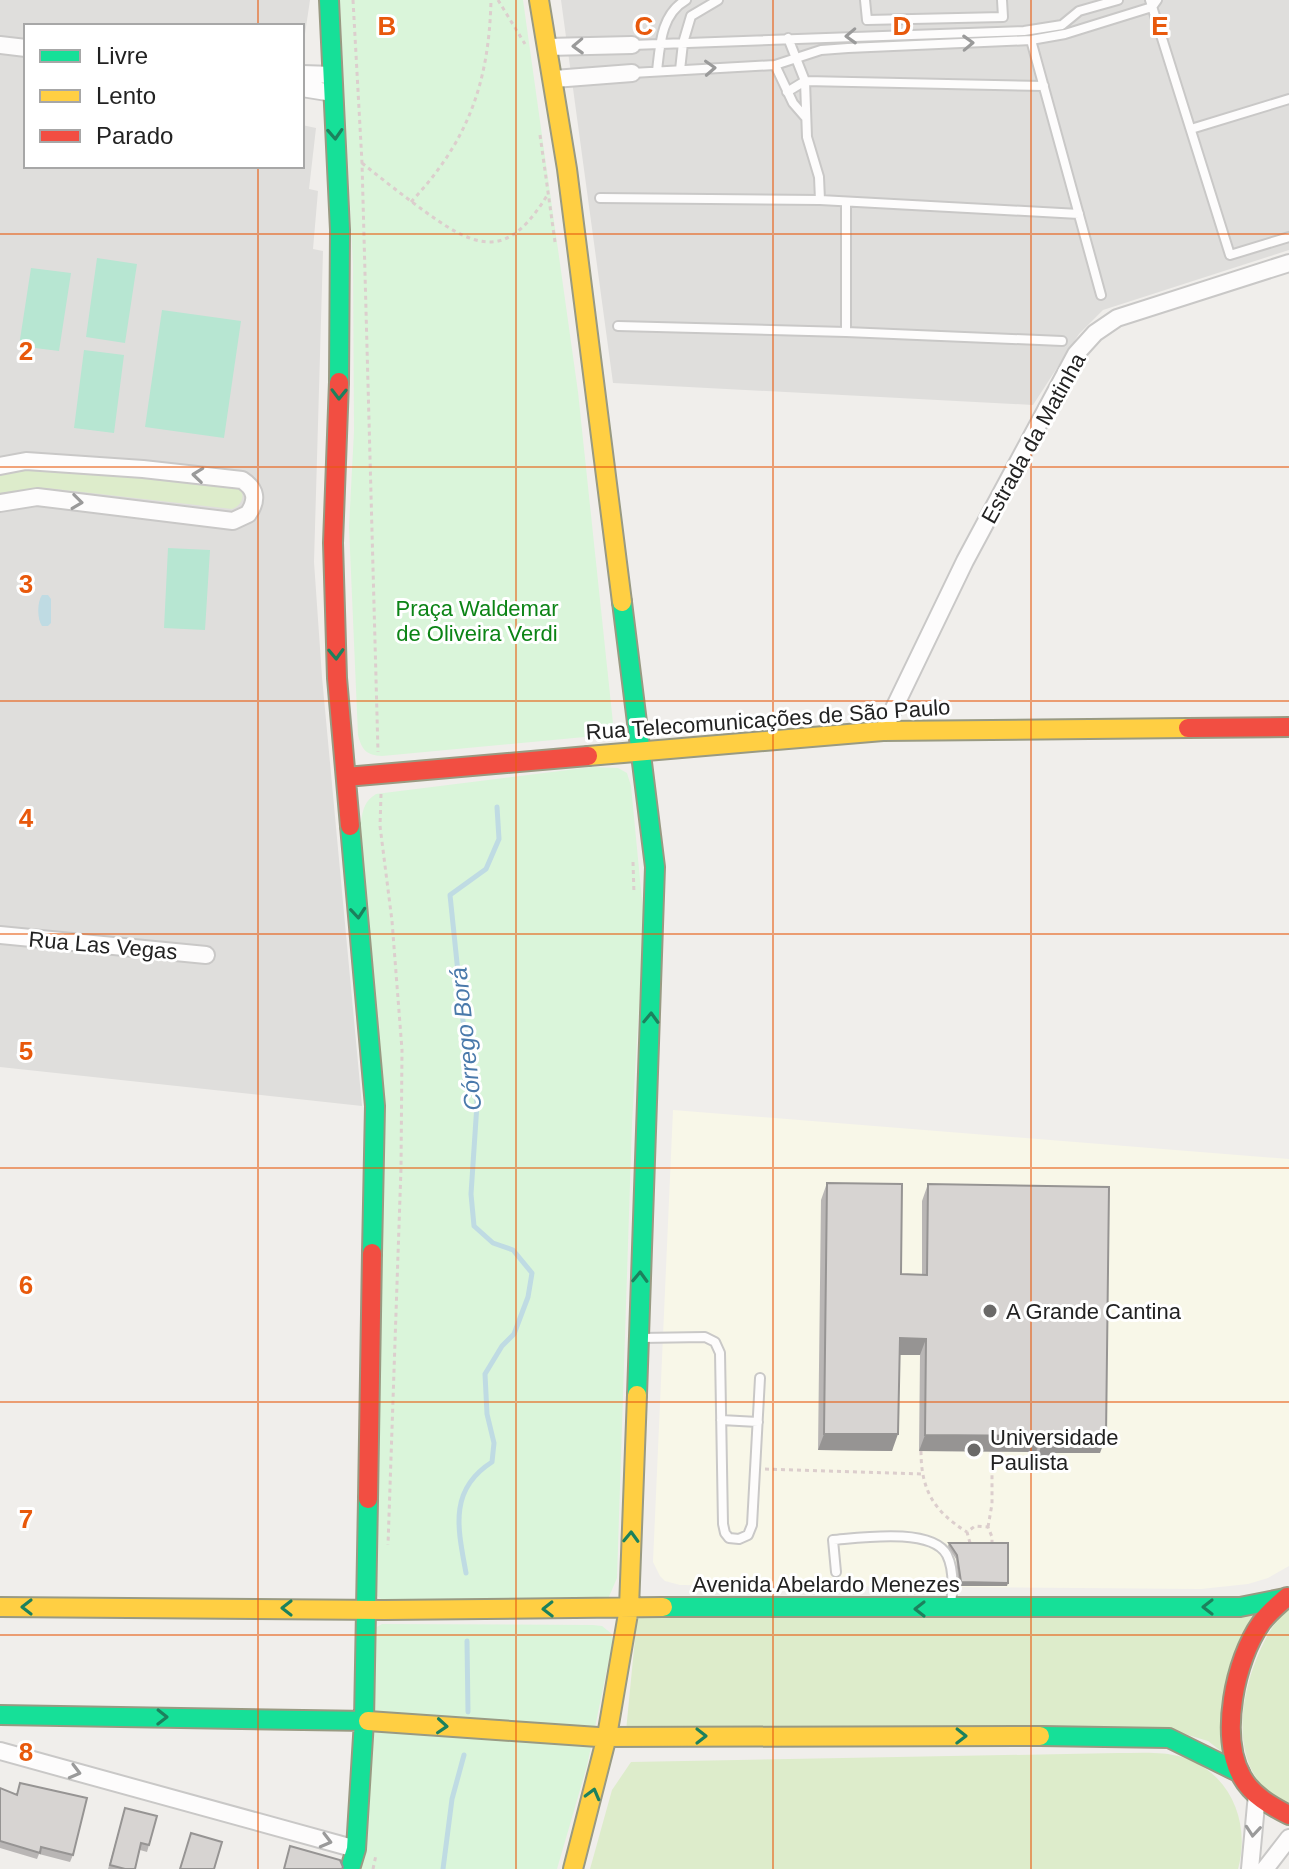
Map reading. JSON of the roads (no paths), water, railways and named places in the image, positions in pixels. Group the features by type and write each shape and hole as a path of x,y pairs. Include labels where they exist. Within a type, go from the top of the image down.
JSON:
{"main road":[{"path":"329,0 340,230 339,406 333,543 337,678 375,1106 364,1721 356,1849 350,1869"},
{"path":"539,0 538,48 554,79 655,867 629,1608 607,1736 573,1869"},
{"name":"Rua Telecomunicações de São Paulo","path":"346,777 883,731 1289,727"},
{"path":"1287,1597 1261,1623 1241,1666 1231,1711 1233,1746 1240,1773 1274,1809 1289,1815"},
{"name":"Avenida Abelardo Menezes","path":"0,1607 1240,1607 1287,1597"},
{"path":"0,1715 364,1721 607,1736 1131,1736 1169,1738 1240,1773"}],"street":[{"path":"0,45 24,48"},
{"path":"608,45 609,74"},
{"path":"538,48 632,45"},
{"path":"554,79 632,73"},
{"path":"304,76 333,84"},
{"path":"304,86 333,84"},
{"name":"Estrada da Matinha","path":"883,731 965,561 1076,354 1095,333 1117,318 1289,263"},
{"path":"0,466 26,461 242,480 253,490 255,497 248,514 233,521 37,497 0,503"},
{"name":"Rua Las Vegas","path":"0,935 206,955"},
{"path":"0,1751 356,1849"},
{"path":"1250,1869 1257,1794"},
{"path":"1265,1869 1289,1838"}],"lane":[{"path":"657,71 660,44 670,12 686,0"},
{"path":"670,12 691,16 718,0"},
{"path":"865,0 867,20 1003,17 1002,0"},
{"path":"1064,30 1079,11 1118,0"},
{"path":"632,73 775,65 821,50 1031,40 1101,24 1153,2 1230,255 1289,237"},
{"path":"1095,6 1101,24"},
{"path":"680,70 683,43 691,16"},
{"path":"632,45 1064,30"},
{"path":"788,38 805,81 809,148 819,177 820,200"},
{"path":"1031,40 1101,295"},
{"path":"775,65 793,103 806,118"},
{"path":"787,92 805,81 1044,86"},
{"path":"1191,129 1289,99"},
{"path":"600,198 820,200 1079,214"},
{"path":"846,202 846,332"},
{"path":"618,326 1062,341"},
{"path":"638,1338 705,1337 715,1342 720,1353 723,1524 729,1538 739,1539 748,1535 752,1525 760,1378"},
{"path":"721,1420 758,1422"},
{"path":"836,1572 833,1540 899,1535 926,1542 940,1547 947,1556 953,1587 951,1609"}],"water":[{"path":"42,595 48,595 51,599 51,623 48,626 42,626 39,619 38,606"}],"waterway":[{"name":"Córrego Borá","path":"466,1573 459,1526 462,1498 468,1485 492,1462 494,1443 487,1414 485,1374 502,1346 514,1334 528,1297 532,1273 513,1250 493,1243 474,1226 471,1194 477,1104 463,1021 450,895 486,869 499,839 497,807"},
{"name":"Córrego Borá","path":"467,1641 468,1712"},
{"name":"Córrego Borá","path":"443,1869 452,1799 464,1755"}],"place":[{"name":"A Grande Cantina","path":"990,1311"},
{"name":"Universidade Paulista","path":"974,1450"}],"park label":[{"name":"Praça Waldemar de Oliveira Verdi","path":"477,620"}]}
